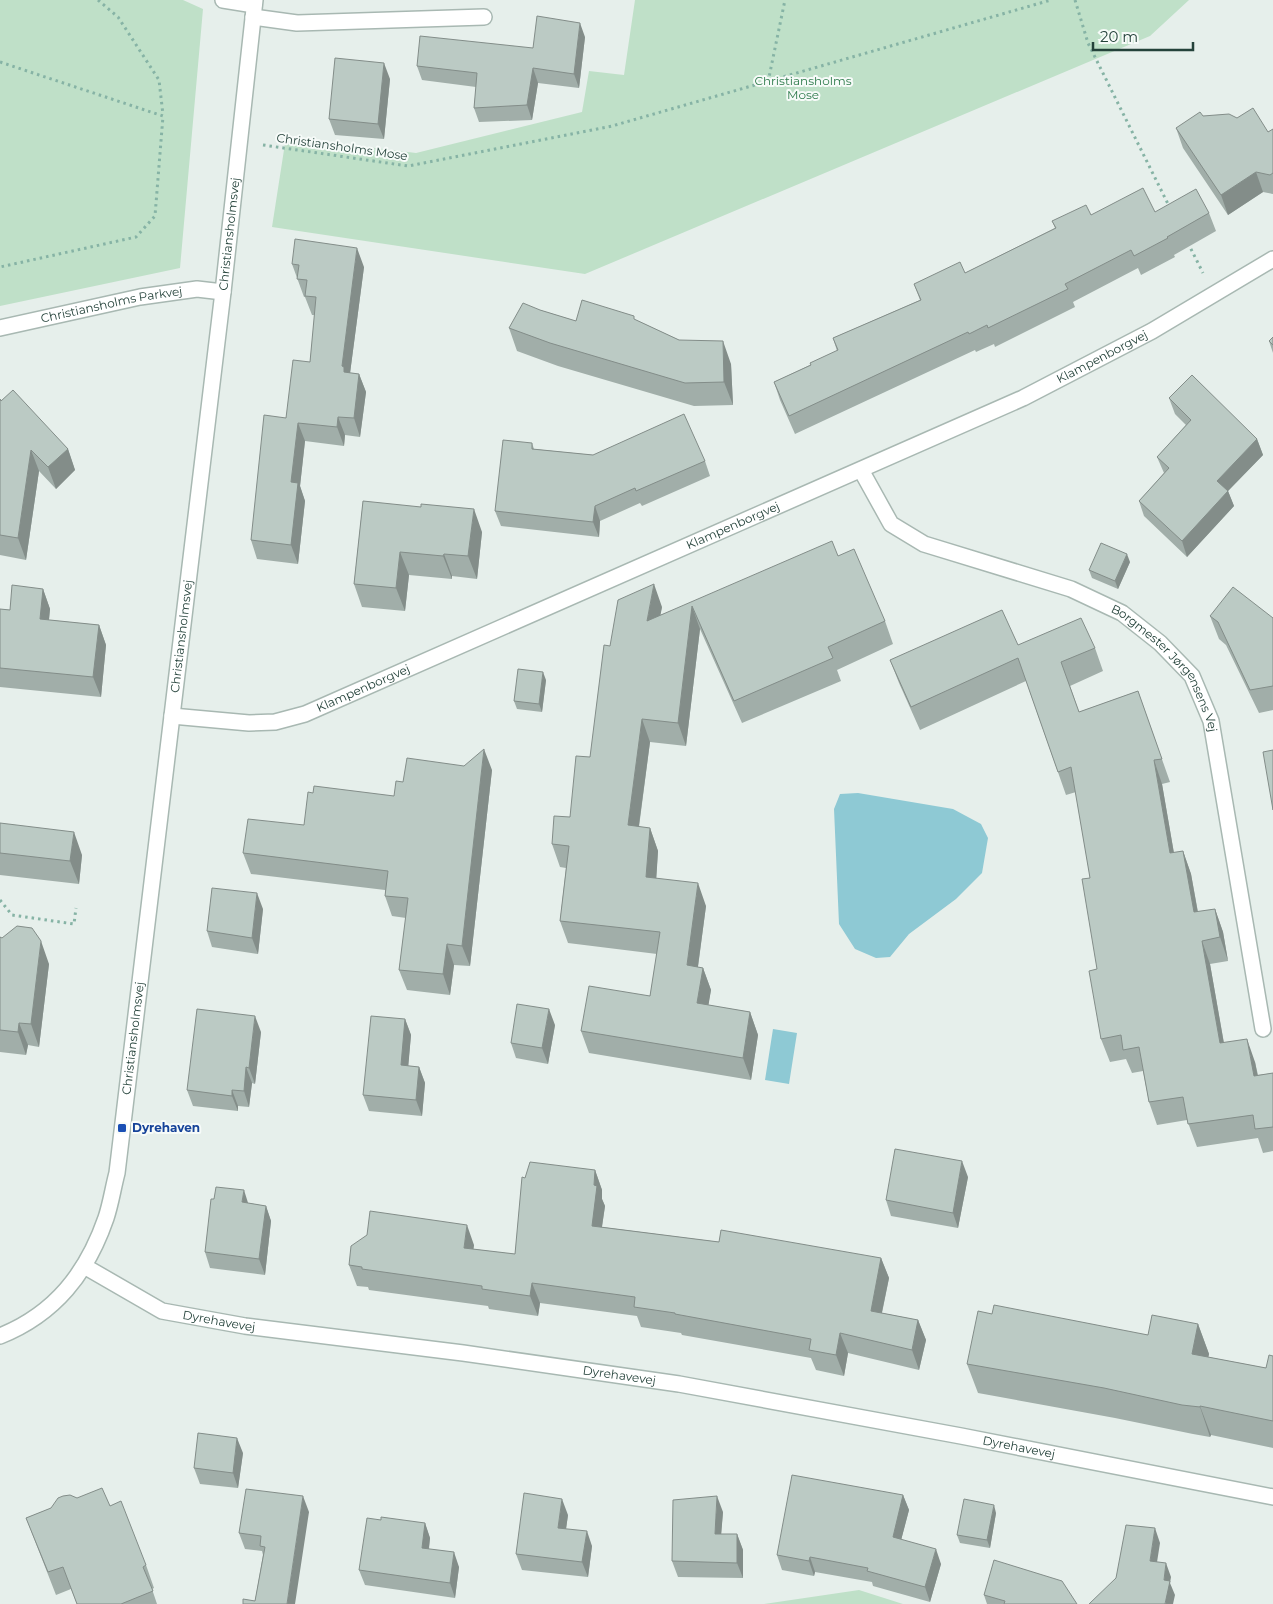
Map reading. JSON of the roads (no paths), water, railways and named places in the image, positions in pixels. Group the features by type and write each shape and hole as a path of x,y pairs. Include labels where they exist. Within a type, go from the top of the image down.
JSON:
{"street":[{"path":"223,0 254,7 297,23 484,17"},
{"name":"Christiansholmsvej","path":"84,1266 106,1218 117,1173 223,292 254,7"},
{"name":"Klampenborgvej","path":"172,716 249,724 275,722 305,714 1023,398 1152,331 1273,259"},
{"name":"Christiansholms Parkvej","path":"0,328 140,297 197,289 223,292"},
{"name":"Borgmester Jørgensens Vej","path":"861,470 891,524 899,529 924,544 1071,589 1122,614 1160,643 1192,676 1211,721 1264,1028"},
{"path":"0,1336 12,1331 50,1307 70,1287 84,1266"},
{"name":"Dyrehavevej","path":"84,1266 162,1311 245,1326 463,1353 679,1384 961,1436 1273,1497"}],"water":[{"path":"858,793 953,809 981,824 988,838 982,873 956,899 909,934 890,957 876,958 855,949 839,924 834,809 840,794"},
{"path":"773,1029 797,1033 789,1084 765,1080"}],"place":[{"name":"Dyrehaven","path":"122,1128"}],"park label":[{"name":"Christiansholms Mose","path":"803,88"}]}
